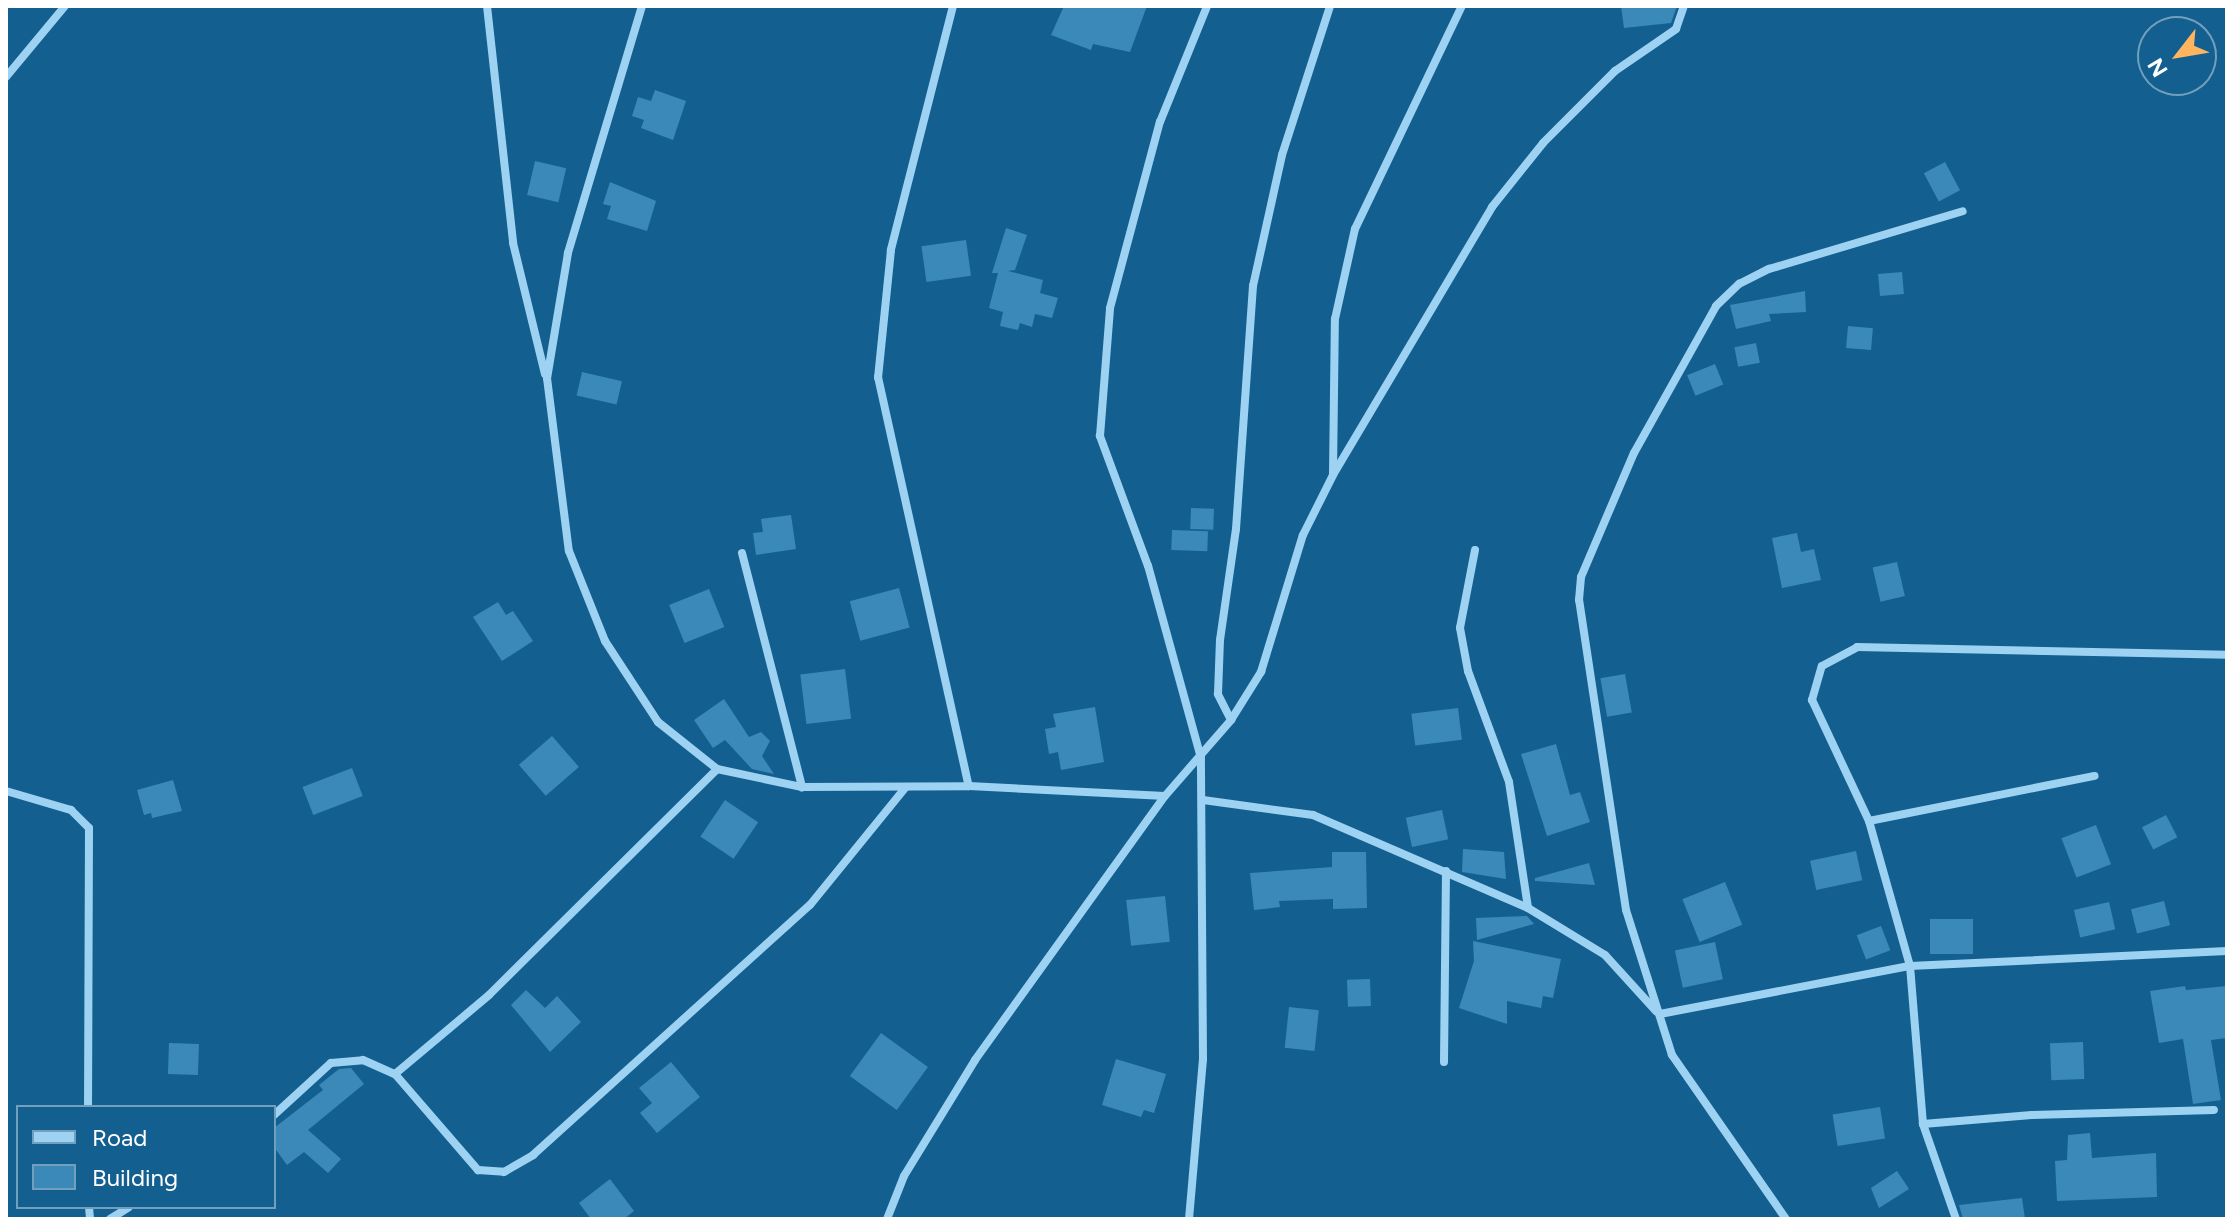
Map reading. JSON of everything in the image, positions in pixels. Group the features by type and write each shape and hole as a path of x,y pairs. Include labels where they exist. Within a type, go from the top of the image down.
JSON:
{"street":[{"path":"6,77 65,6"},
{"path":"487,6 513,243 547,378 569,551 605,641 658,722 717,769 802,787 969,786 1165,796"},
{"path":"547,378 568,253 642,6"},
{"path":"953,6 891,250 878,377 969,786"},
{"path":"1189,1219 1203,1059 1201,758 1148,566 1100,436 1110,308 1160,122 1207,6"},
{"path":"1231,720 1218,694 1220,640 1236,529 1253,286 1282,155 1330,6"},
{"path":"1333,475 1335,319 1355,229 1462,6"},
{"path":"887,1219 904,1176 975,1060 1165,796 1231,720 1261,672 1303,535 1333,475 1492,207 1543,143 1615,71 1676,29 1684,6"},
{"path":"1786,1219 1700,1101 1672,1055 1626,910 1579,600 1581,577 1634,453 1716,306 1739,284 1769,269 1963,211"},
{"path":"1475,550 1460,628 1468,671 1509,782 1528,908"},
{"path":"742,553 802,787"},
{"path":"1956,1219 1923,1124 1910,966 1869,821 1812,700 1822,666 1857,647 2227,655"},
{"path":"395,1074 489,995 717,769"},
{"path":"1869,821 2095,776"},
{"path":"276,1113 331,1063 363,1060 395,1074 478,1170 504,1172 524,1161 810,905 906,787"},
{"path":"6,791 71,810 89,828 88,1105"},
{"path":"1203,800 1313,815 1528,908 1605,955 1660,1014"},
{"path":"1444,1062 1446,871"},
{"path":"1660,1014 1910,966 2227,951"},
{"path":"1923,1124 2032,1115 2214,1110"}],"building":[{"path":"1064,6 1147,6 1130,52 1093,44 1091,50 1051,35"},
{"path":"1621,6 1677,6 1671,23 1624,28"},
{"path":"655,90 686,101 673,140 641,128 644,120 632,116 638,97 651,101"},
{"path":"535,161 566,168 558,202 527,195"},
{"path":"1945,162 1960,190 1939,202 1924,173"},
{"path":"610,182 656,201 647,231 607,219 611,206 603,204"},
{"path":"1006,228 1027,235 1015,270 1008,271 1043,280 1040,293 1058,298 1052,318 1035,314 1032,327 1020,323 1018,330 1000,326 1003,312 989,308 998,273 992,273"},
{"path":"966,240 971,276 926,282 921,246"},
{"path":"1902,272 1904,294 1880,296 1878,274"},
{"path":"1805,291 1806,312 1769,314 1771,321 1736,329 1730,305"},
{"path":"1848,326 1873,328 1871,350 1846,348"},
{"path":"1756,343 1760,363 1738,367 1734,347"},
{"path":"1715,364 1723,384 1695,396 1687,375"},
{"path":"582,372 622,381 617,405 577,395"},
{"path":"1191,508 1214,509 1213,530 1190,529"},
{"path":"791,515 796,549 756,555 753,533 763,532 761,519"},
{"path":"1172,530 1208,531 1207,551 1171,550"},
{"path":"1797,533 1801,552 1814,549 1821,580 1782,588 1772,538"},
{"path":"1897,562 1905,596 1881,602 1873,568"},
{"path":"899,588 910,628 860,641 850,601"},
{"path":"709,589 724,627 684,643 669,605"},
{"path":"498,602 506,615 513,611 533,641 502,661 473,617"},
{"path":"845,669 851,719 806,724 800,674"},
{"path":"1625,674 1632,712 1607,717 1600,678"},
{"path":"724,699 749,737 761,732 770,741 762,756 774,774 752,769 725,740 713,748 694,720"},
{"path":"1095,707 1104,762 1061,770 1058,752 1049,754 1045,729 1056,727 1053,714"},
{"path":"1458,708 1462,740 1415,745 1411,714"},
{"path":"552,736 579,767 546,796 519,765"},
{"path":"1556,744 1570,795 1580,792 1590,822 1547,836 1521,754"},
{"path":"352,768 363,796 313,815 303,787"},
{"path":"173,780 182,811 152,818 151,813 144,815 137,790"},
{"path":"725,800 758,822 734,859 700,836"},
{"path":"1442,810 1448,839 1412,847 1406,818"},
{"path":"2166,815 2177,837 2153,850 2142,827"},
{"path":"2096,825 2111,864 2077,877 2061,838"},
{"path":"1463,849 1504,852 1506,879 1462,872"},
{"path":"1856,851 1862,880 1816,890 1810,861"},
{"path":"1332,852 1366,852 1367,908 1333,909 1333,899 1279,901 1280,907 1254,910 1250,873 1332,867"},
{"path":"1589,863 1595,885 1535,881 1535,878"},
{"path":"1725,882 1742,925 1700,942 1682,899"},
{"path":"1165,896 1170,942 1131,946 1126,900"},
{"path":"2164,901 2170,925 2137,933 2131,909"},
{"path":"2109,902 2115,929 2080,937 2074,910"},
{"path":"1527,916 1534,924 1477,940 1476,918"},
{"path":"1930,919 1973,919 1973,954 1930,954"},
{"path":"1881,926 1890,950 1866,960 1857,935"},
{"path":"1473,941 1561,959 1553,998 1543,996 1541,1008 1507,1001 1507,1024 1459,1008 1474,961"},
{"path":"1715,942 1723,979 1683,988 1675,951"},
{"path":"1370,979 1371,1006 1348,1007 1347,980"},
{"path":"2185,986 2186,990 2227,986 2227,1038 2211,1040 2221,1100 2193,1104 2183,1039 2159,1043 2150,991"},
{"path":"526,990 545,1008 557,996 581,1022 550,1052 511,1005"},
{"path":"1289,1007 1319,1010 1315,1051 1285,1048"},
{"path":"881,1033 928,1067 897,1110 850,1076"},
{"path":"2083,1042 2084,1079 2051,1080 2050,1043"},
{"path":"169,1043 199,1044 198,1075 168,1074"},
{"path":"1116,1059 1166,1074 1154,1113 1144,1110 1141,1117 1102,1105"},
{"path":"671,1062 700,1097 657,1133 640,1113 652,1103 639,1088"},
{"path":"351,1068 364,1084 308,1130 341,1159 328,1173 304,1152 287,1165 276,1150 276,1126 323,1090 319,1085 339,1069"},
{"path":"1880,1107 1885,1139 1838,1146 1833,1115"},
{"path":"2090,1133 2092,1158 2156,1153 2157,1197 2057,1201 2055,1161 2067,1160 2068,1135"},
{"path":"1897,1171 1909,1189 1879,1208 1871,1188"},
{"path":"610,1179 634,1211 624,1219 591,1219 579,1203"},
{"path":"2022,1198 2025,1219 1963,1219 1959,1205"}]}
